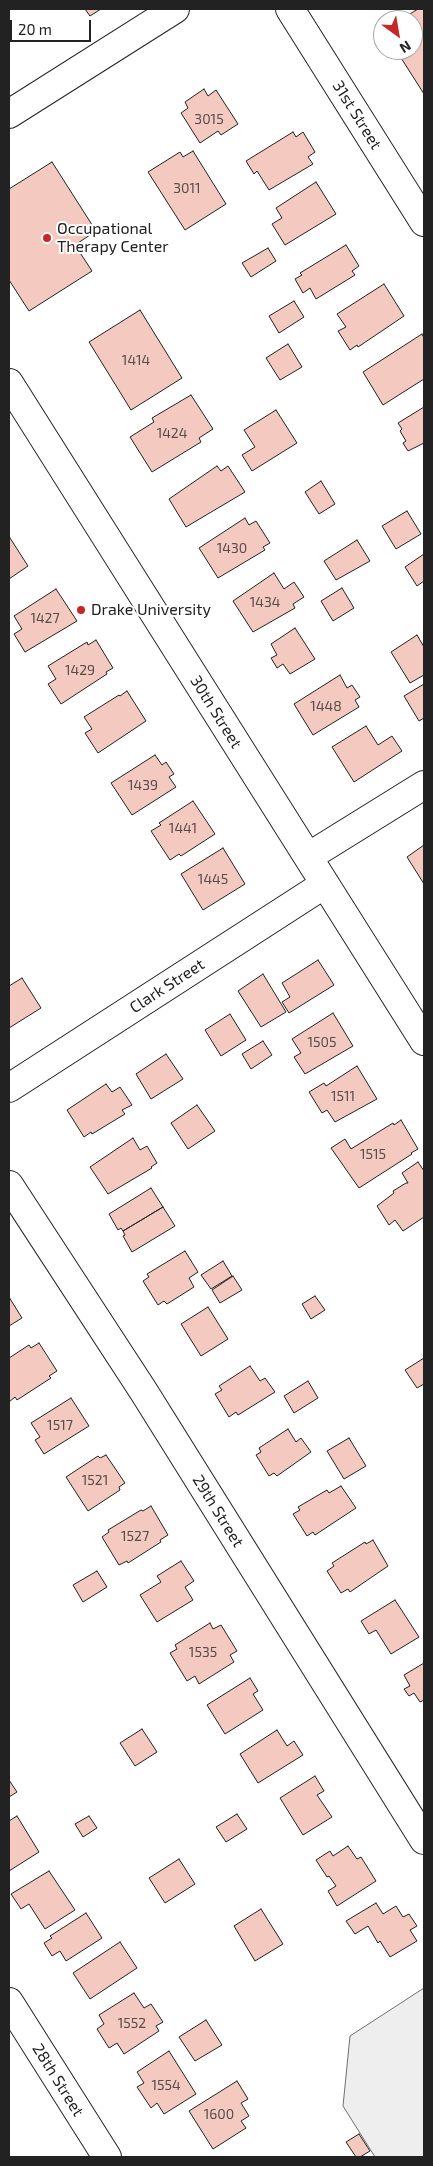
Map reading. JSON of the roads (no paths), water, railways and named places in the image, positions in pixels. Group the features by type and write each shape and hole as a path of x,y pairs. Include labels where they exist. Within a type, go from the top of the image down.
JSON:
{"street":[{"path":"9,114 175,9"},
{"name":"31st Street","path":"290,9 424,222"},
{"name":"30th Street","path":"9,383 424,1041"},
{"path":"308,857 424,785"},
{"name":"Clark Street","path":"9,1088 325,884"},
{"name":"29th Street","path":"9,1185 144,1392 424,1840"},
{"name":"28th Street","path":"9,2002 107,2157"}],"place":[{"name":"Occupational Therapy Center","path":"47,238"},
{"name":"Drake University","path":"81,610"}]}
